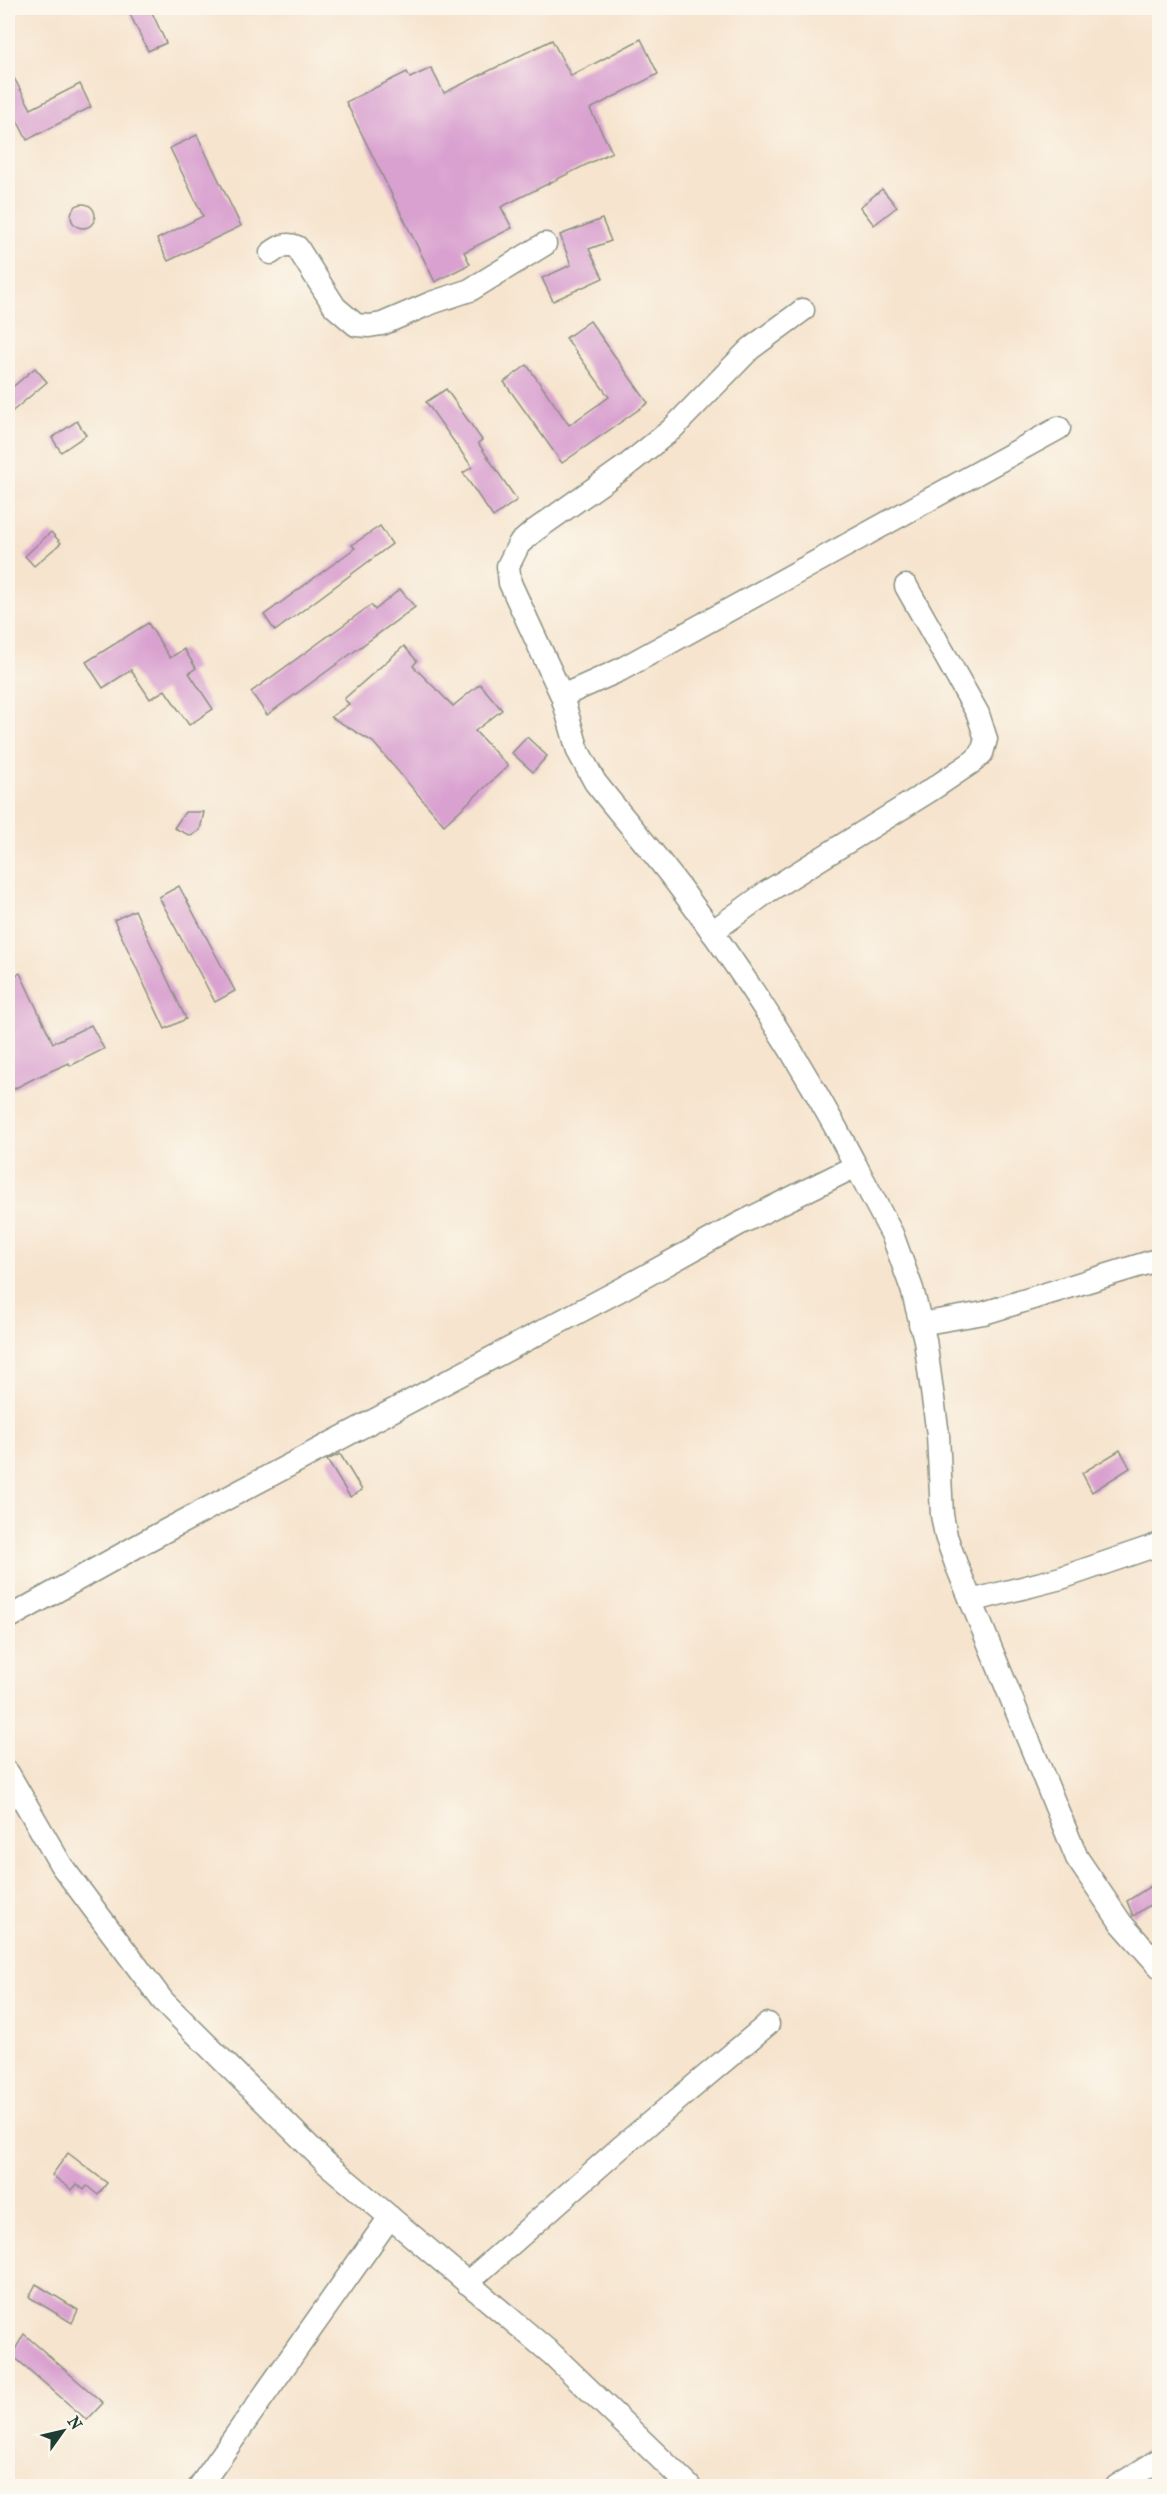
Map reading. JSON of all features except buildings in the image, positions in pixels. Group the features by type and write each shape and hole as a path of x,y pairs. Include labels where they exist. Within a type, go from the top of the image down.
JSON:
{"street":[{"path":"271,253 281,245 291,244 297,247 335,307 356,325 369,326 382,324 431,303 470,290 545,244"},
{"path":"803,310 750,349 671,430 626,466 534,531 515,550 508,566 510,583 561,696 578,751 595,782 680,888 712,932 802,1068 892,1234 912,1289 932,1380 938,1436 942,1515 946,1536 1077,1858 1121,1923 1160,1967"},
{"path":"561,696 620,670 1059,428"},
{"path":"712,932 767,892 931,790 982,753 986,739 978,714 906,586"},
{"path":"8,1617 150,1539 622,1289 739,1224 855,1166"},
{"path":"920,1324 984,1313 1160,1259"},
{"path":"972,1601 1061,1578 1160,1544"},
{"path":"8,1773 61,1865 163,2001 326,2163 553,2355 689,2487"},
{"path":"467,2283 587,2176 768,2024"},
{"path":"200,2487 390,2217"},
{"path":"1117,2487 1160,2459"}]}
